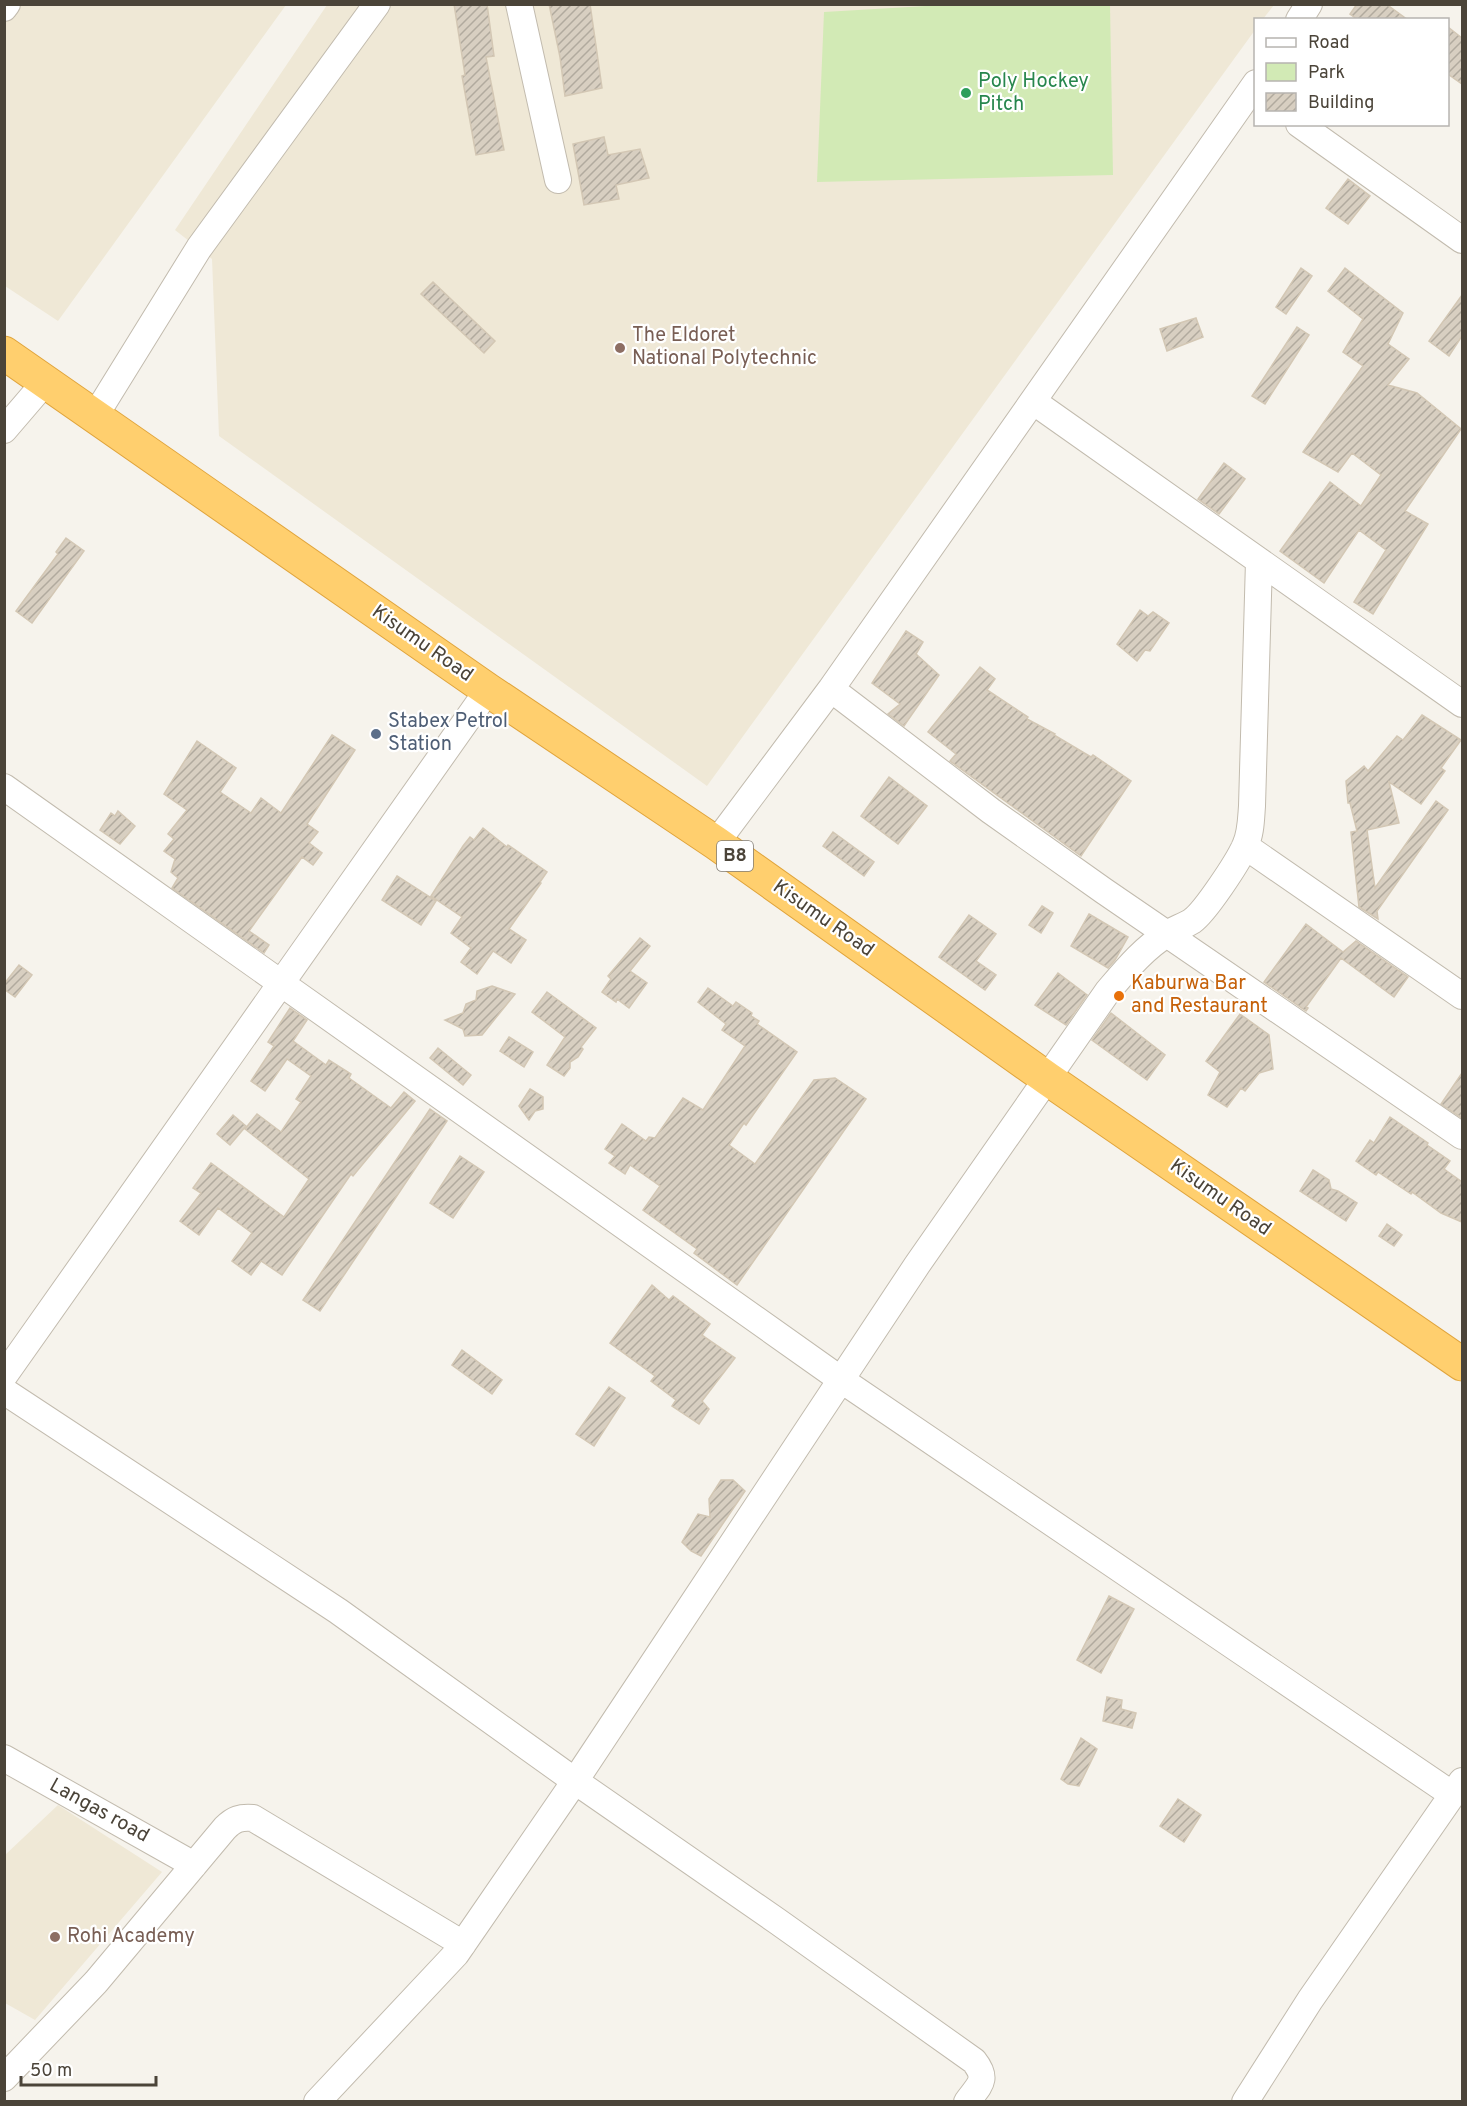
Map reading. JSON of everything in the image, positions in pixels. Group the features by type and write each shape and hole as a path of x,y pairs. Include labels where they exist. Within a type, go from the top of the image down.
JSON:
{"highway":[{"name":"Kisumu Road","path":"4,352 488,690 716,843 1048,1079 1462,1364"}],"street":[{"path":"95,416 199,248 377,4"},
{"path":"519,4 558,180"},
{"path":"1300,18 1309,4"},
{"path":"716,843 831,689 1254,89"},
{"path":"1302,126 1462,240"},
{"path":"4,430 46,381"},
{"path":"1034,402 1462,704"},
{"path":"317,2102 456,1954 575,1781 840,1378 986,1163 1048,1079 1062,1054 1108,991 1136,959 1167,934 1192,921 1203,909 1245,846 1252,806 1259,561"},
{"path":"831,689 991,811 1167,934 1369,1070 1462,1137"},
{"path":"4,1376 488,690"},
{"path":"4,787 840,1378 1458,1788 1310,2000 1245,2102"},
{"path":"1245,846 1462,996"},
{"path":"4,1392 338,1611 575,1781 974,2061 981,2070 983,2078 967,2102"},
{"name":"Langas road","path":"4,1758 194,1865"},
{"path":"4,2078 96,1982 234,1819 253,1818 463,1944"}],"shaded area":[{"path":"4,5 286,5 58,321 5,286"},
{"name":"The Eldoret National Polytechnic","path":"327,5 1274,5 1264,18 1254,18 1254,31 707,786 219,436 212,259 175,230"},
{"name":"Rohi Academy","path":"58,1805 162,1872 35,2020 5,2003 5,1855"}],"green space":[{"name":"Poly Hockey Pitch","path":"960,4 1110,5 1113,175 817,182 824,12"}],"building":[{"path":"454,4 487,4 494,56 486,57 504,150 476,155 462,76 465,75"},
{"path":"549,4 590,4 602,88 565,96"},
{"path":"1357,4 1386,4 1405,18 1355,18 1350,14"},
{"path":"1449,28 1462,38 1462,84 1449,75"},
{"path":"604,137 608,155 640,149 649,178 616,185 619,199 584,205 573,144"},
{"path":"1348,179 1370,196 1348,224 1326,208"},
{"path":"1301,268 1312,276 1286,314 1276,307"},
{"path":"1345,268 1403,313 1388,344 1409,359 1388,385 1417,393 1461,429 1405,511 1428,524 1373,614 1354,602 1386,550 1359,530 1324,583 1280,551 1330,482 1361,506 1381,475 1352,453 1338,472 1303,452 1363,366 1343,352 1363,319 1328,291"},
{"path":"433,282 495,341 484,353 421,294"},
{"path":"1462,295 1462,336 1449,356 1429,341"},
{"path":"1196,318 1203,337 1167,351 1160,329"},
{"path":"1297,327 1309,335 1265,404 1252,396"},
{"path":"1224,463 1245,479 1219,514 1198,499"},
{"path":"66,538 84,551 32,623 16,611 58,554 56,552"},
{"path":"1140,610 1148,616 1153,612 1169,623 1150,651 1145,650 1137,661 1117,644"},
{"path":"906,631 923,642 916,654 939,675 904,726 888,714 900,704 872,683"},
{"path":"980,667 995,679 987,690 1028,717 1027,719 1091,757 1093,755 1131,781 1081,856 950,761 956,754 928,732"},
{"path":"1422,715 1461,740 1441,768 1445,771 1421,804 1389,782 1399,823 1367,830 1375,888 1436,801 1448,810 1377,911 1378,919 1359,907 1351,832 1357,831 1350,803 1348,803 1346,781 1364,766 1368,771 1397,736 1403,740"},
{"path":"332,735 355,750 307,824 318,832 309,843 322,853 313,865 302,857 249,931 269,945 264,953 172,888 178,878 171,872 175,859 164,851 174,839 168,834 187,810 164,794 197,741 236,768 220,792 251,813 261,798 281,813"},
{"path":"889,777 927,806 898,844 861,816"},
{"path":"118,811 135,826 120,844 100,830 111,813 115,816"},
{"path":"483,828 507,847 508,845 547,872 509,929 526,940 511,963 493,951 477,974 461,962 471,948 451,933 462,917 431,896 463,846 470,837 474,840"},
{"path":"833,832 874,862 864,876 823,846"},
{"path":"397,876 436,901 421,925 382,900"},
{"path":"1042,906 1053,913 1041,933 1029,925"},
{"path":"1089,914 1128,937 1108,968 1071,946"},
{"path":"969,915 996,934 976,961 996,975 985,990 939,957"},
{"path":"1306,924 1343,952 1356,941 1408,977 1394,997 1341,958 1306,1007 1308,1008 1306,1011 1264,982"},
{"path":"640,938 650,946 630,971 647,983 629,1008 602,992 611,979 608,976"},
{"path":"19,965 32,975 15,997 4,989 4,984"},
{"path":"1058,973 1087,995 1066,1025 1035,1005"},
{"path":"492,986 515,994 482,1035 465,1036 463,1029 445,1020 463,1013 466,1004 476,1000 477,991"},
{"path":"708,988 733,1006 736,1002 752,1013 751,1016 759,1021 757,1024 797,1052 746,1125 744,1123 729,1145 755,1164 814,1080 835,1078 866,1099 737,1285 694,1253 697,1249 643,1210 660,1186 630,1165 625,1174 609,1163 615,1156 605,1149 622,1124 646,1141 649,1137 655,1138 683,1098 703,1110 745,1046 722,1030 726,1024 698,1002"},
{"path":"547,992 596,1028 581,1047 583,1049 578,1057 570,1062 570,1068 564,1076 547,1065 565,1037 532,1012"},
{"path":"290,1008 307,1020 293,1041 326,1065 329,1060 351,1074 349,1078 391,1108 404,1092 415,1101 353,1176 351,1174 282,1275 261,1261 251,1275 232,1261 252,1233 218,1208 199,1235 180,1221 201,1193 193,1188 211,1163 284,1217 309,1179 245,1129 257,1114 281,1132 301,1102 296,1099 311,1076 287,1059 265,1091 251,1081 274,1046 268,1042"},
{"path":"1111,1013 1165,1055 1147,1080 1092,1040"},
{"path":"1240,1014 1269,1035 1273,1069 1259,1073 1245,1091 1241,1088 1227,1107 1208,1095 1220,1072 1206,1061"},
{"path":"509,1037 533,1052 524,1067 500,1051"},
{"path":"438,1048 471,1075 463,1085 430,1058"},
{"path":"1462,1073 1462,1118 1441,1104"},
{"path":"530,1089 543,1097 543,1109 535,1111 529,1120 519,1106"},
{"path":"430,1109 447,1121 320,1311 303,1300"},
{"path":"233,1115 246,1126 230,1145 217,1134"},
{"path":"1390,1117 1450,1161 1444,1169 1462,1182 1462,1222 1441,1213 1412,1192 1411,1194 1378,1172 1376,1175 1356,1161 1370,1140 1374,1143"},
{"path":"460,1156 484,1172 453,1218 430,1203"},
{"path":"1313,1170 1329,1180 1331,1189 1357,1203 1346,1221 1300,1191"},
{"path":"1387,1224 1402,1235 1394,1246 1379,1236"},
{"path":"652,1285 669,1300 673,1296 710,1324 702,1335 735,1358 702,1401 709,1409 699,1424 672,1406 676,1400 651,1381 655,1376 610,1343"},
{"path":"462,1350 502,1380 492,1394 452,1365"},
{"path":"609,1387 625,1398 594,1446 576,1434"},
{"path":"721,1480 733,1480 745,1491 701,1556 691,1551 682,1542 698,1514 710,1517 709,1499"},
{"path":"1109,1596 1134,1609 1101,1673 1077,1660"},
{"path":"1107,1697 1122,1700 1121,1709 1136,1713 1132,1728 1103,1721"},
{"path":"1081,1738 1097,1749 1079,1786 1068,1784 1061,1779"},
{"path":"1178,1799 1201,1815 1184,1842 1160,1826"}],"place":[{"name":"Poly Hockey Pitch","path":"966,93"},
{"name":"The Eldoret National Polytechnic","path":"620,348"},
{"name":"Stabex Petrol Station","path":"376,734"},
{"name":"Kaburwa Bar and Restaurant","path":"1119,996"},
{"name":"Rohi Academy","path":"55,1937"}]}
